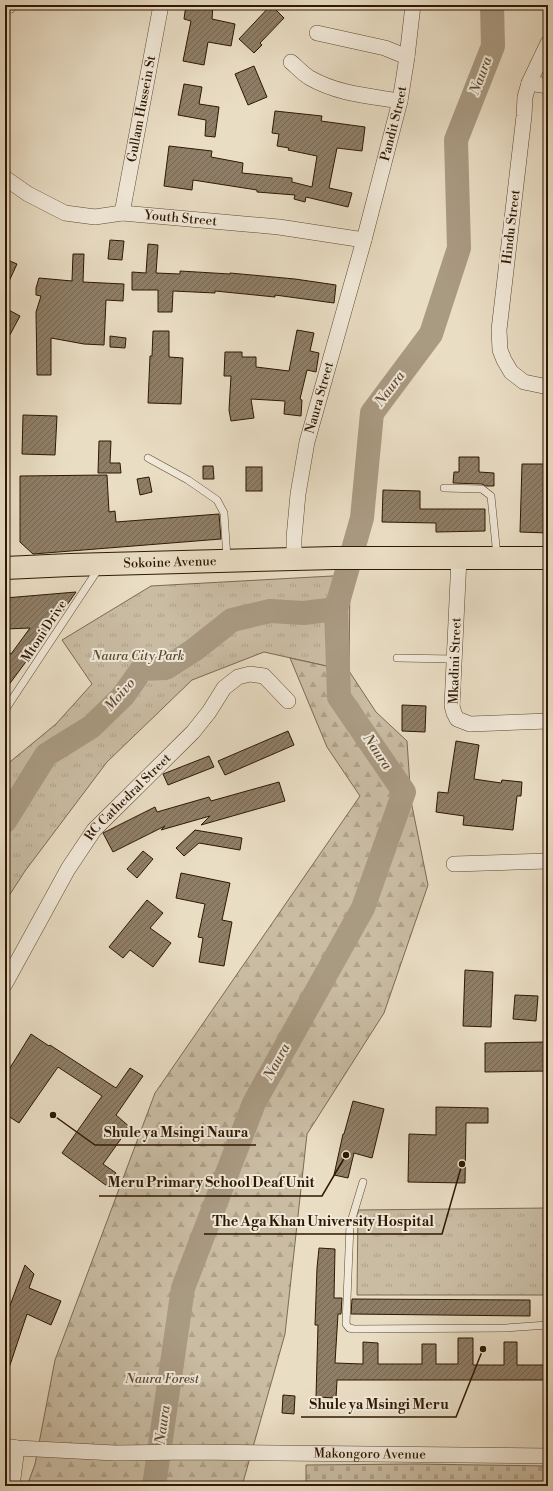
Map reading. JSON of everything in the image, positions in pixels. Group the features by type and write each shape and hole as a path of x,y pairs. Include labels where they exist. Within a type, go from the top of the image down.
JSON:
{"main road":[{"name":"Sokoine Avenue","path":"5,568 342,558 548,558"}],"street":[{"name":"Gullam Hussein St","path":"122,213 161,5"},
{"name":"Pandit Street","path":"364,240 400,100 413,5"},
{"path":"317,33 385,48 407,57"},
{"name":"Hindu Street","path":"548,43 529,83 525,97 499,330 500,350 511,372 524,382 548,387"},
{"path":"290,62 309,77 347,93 400,100"},
{"path":"529,83 548,86"},
{"name":"Youth Street","path":"5,178 28,194 65,213 95,217 122,213 279,227 364,240"},
{"name":"Naura Street","path":"294,559 294,538 298,494 307,442 364,240"},
{"name":"Mkadini Street","path":"459,558 452,706 457,719 470,724 548,721"},
{"name":"RC Cathedral Street","path":"5,984 68,869 94,830 192,732 209,712 224,688 238,676 250,674 264,676 288,701"},
{"path":"454,864 548,861"},
{"path":"11,1447 12,1486"},
{"name":"Makongoro Avenue","path":"11,1447 115,1453 192,1452 548,1456"}],"lane":[{"path":"148,458 188,480 217,500 224,513 227,561"},
{"path":"444,488 482,489 491,496 497,558"},
{"name":"Mtoni Drive","path":"5,710 102,564"},
{"path":"397,658 454,659"},
{"path":"363,1182 350,1225 346,1324 349,1328 506,1328 548,1325"}],"green space":[{"name":"Naura City Park","path":"350,575 349,671 264,652 192,680 107,762 25,871 5,902 5,766 56,724 92,684 62,640 151,586"},
{"name":"Naura Forest","path":"290,658 349,671 376,712 407,741 411,801 428,885 384,1013 307,1134 285,1334 242,1486 27,1486 35,1464 55,1360 155,1093 360,796 327,747"},
{"path":"548,1208 548,1295 357,1295 358,1210"},
{"path":"415,1464 548,1466 548,1486 306,1486 306,1465"}],"building":[{"path":"186,5 213,5 212,19 235,24 231,46 208,42 204,65 183,61 191,21 184,19"},
{"path":"271,5 284,18 260,43 262,45 254,53 239,39"},
{"path":"254,66 267,97 248,105 235,74"},
{"path":"184,84 202,87 199,104 219,107 215,137 205,136 206,120 178,115"},
{"path":"275,111 322,116 321,121 365,127 362,151 337,148 329,188 352,193 348,207 306,197 305,202 294,199 295,195 257,192 257,190 193,180 192,190 164,186 169,146 212,151 211,157 243,163 242,173 292,178 292,182 312,187 317,156 288,150 289,148 277,146 279,134 272,133"},
{"path":"110,240 124,241 122,260 108,259"},
{"path":"148,244 158,245 156,273 180,274 180,271 230,273 295,279 336,285 334,303 275,295 275,297 215,291 215,293 173,291 172,312 158,312 158,290 132,290 132,272 146,273"},
{"path":"73,254 84,254 83,282 124,284 123,301 106,300 104,345 84,344 51,338 51,375 37,375 36,312 41,296 36,295 36,288 39,278 72,281"},
{"path":"5,259 17,264 5,290"},
{"path":"5,308 20,316 5,344"},
{"path":"297,330 314,333 310,351 319,353 316,372 307,370 300,399 302,400 301,416 284,414 285,401 251,399 254,418 231,421 229,410 231,376 224,376 225,352 242,352 242,357 256,357 256,367 289,371"},
{"path":"153,331 169,331 169,357 183,358 181,404 148,403 150,356 152,356"},
{"path":"110,336 126,338 125,348 110,347"},
{"path":"23,415 57,416 55,455 22,454"},
{"path":"99,441 111,441 110,463 120,463 121,473 98,473"},
{"path":"459,457 479,457 479,472 494,473 494,486 453,483 454,472 459,472"},
{"path":"522,464 548,464 548,533 520,532"},
{"path":"203,466 213,466 214,479 203,479"},
{"path":"246,467 262,467 262,491 246,491"},
{"path":"107,475 109,512 115,511 116,522 219,514 221,539 33,554 20,542 20,476"},
{"path":"149,477 152,492 140,495 137,479"},
{"path":"383,490 420,491 420,509 485,509 485,531 436,532 436,523 382,522"},
{"path":"76,592 5,690 5,649 11,654 30,628 5,629 5,598"},
{"path":"402,705 426,706 425,732 402,731"},
{"path":"288,731 294,745 225,775 218,761"},
{"path":"456,741 479,745 474,779 501,783 502,780 522,782 521,796 517,796 513,830 463,825 464,816 436,812 438,792 448,793"},
{"path":"209,756 214,767 168,785 163,774"},
{"path":"279,782 285,801 201,825 210,816 161,830 165,826 113,852 103,833 155,807 157,812 209,797 211,801"},
{"path":"195,830 242,838 240,850 199,843 184,856 176,848"},
{"path":"143,851 153,859 137,878 127,869"},
{"path":"181,873 230,883 222,920 232,922 224,966 199,962 203,938 198,937 205,904 176,898"},
{"path":"147,900 163,913 150,928 171,943 153,967 130,950 123,958 109,947"},
{"path":"465,970 493,972 491,1027 463,1026"},
{"path":"515,995 538,996 536,1021 513,1019"},
{"path":"31,1034 116,1088 130,1068 143,1076 116,1115 132,1129 124,1138 123,1136 103,1164 116,1173 107,1186 62,1153 102,1096 58,1067 19,1123 5,1114 5,1076"},
{"path":"548,1042 548,1071 485,1072 485,1043"},
{"path":"353,1101 384,1109 372,1158 354,1153 348,1178 334,1175 343,1134"},
{"path":"436,1107 488,1108 488,1123 466,1123 465,1183 408,1182 409,1134 436,1135"},
{"path":"319,1248 335,1249 334,1298 342,1298 341,1314 338,1314 335,1363 363,1364 363,1342 378,1343 378,1364 422,1364 422,1344 436,1344 436,1364 458,1364 458,1338 473,1338 473,1365 504,1365 504,1342 517,1342 517,1365 548,1365 548,1380 337,1380 336,1398 316,1397 318,1325 315,1325"},
{"path":"25,1265 34,1274 29,1288 61,1301 51,1325 27,1314 7,1374 5,1374 5,1319"},
{"path":"352,1299 530,1300 530,1316 351,1314"},
{"path":"283,1395 295,1396 294,1414 282,1413"}],"waterway":[{"name":"Naura","path":"154,1486 183,1288 254,1103 363,908 404,792 339,697 336,609 362,518 372,413 431,334 459,248 456,140 493,46 492,5"},
{"name":"Moivo","path":"5,821 46,755 91,727 123,696 142,669 166,668 194,650 232,620 270,611 304,613 336,609"}],"place":[{"name":"Shule ya Msingi Naura","path":"53,1115"},
{"name":"Meru Primary School Deaf Unit","path":"346,1155"},
{"name":"The Aga Khan University Hospital","path":"462,1164"},
{"name":"Shule ya Msingi Meru","path":"483,1349"}]}
